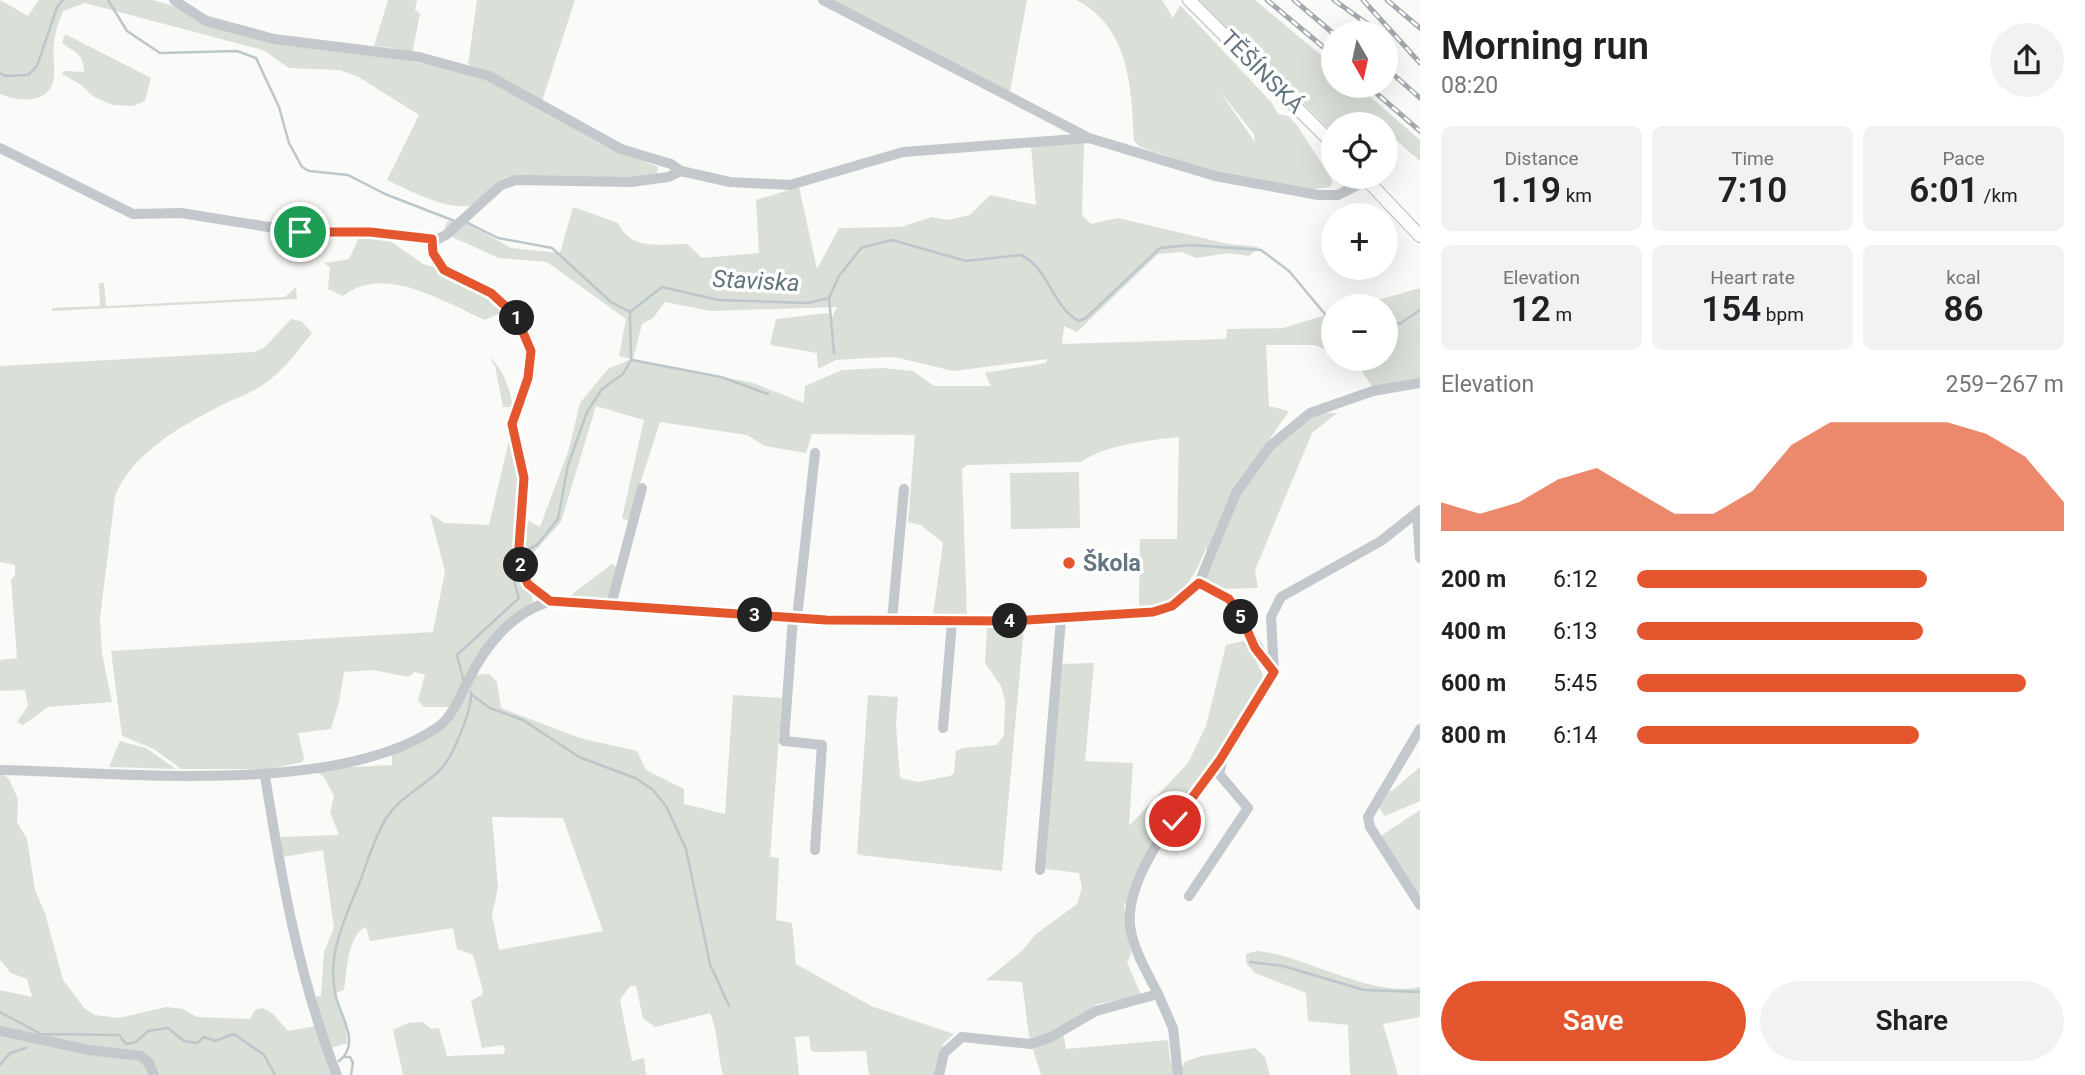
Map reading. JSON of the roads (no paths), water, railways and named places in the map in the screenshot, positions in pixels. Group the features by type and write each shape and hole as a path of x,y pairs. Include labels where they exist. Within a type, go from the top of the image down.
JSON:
{"main road":[{"name":"TĚŠÍNSKÁ","path":"1189,0 1321,132"},
{"path":"1375,189 1420,236"}],"street":[{"path":"174,0 206,21 274,39 419,57 469,68 489,76 621,149 671,164 681,171 730,182 790,185 903,152 1089,138"},
{"path":"823,0 1089,138 1215,176 1318,195 1338,195 1348,189"},
{"path":"0,148 133,214 181,213 300,232 370,232 432,239 446,235 501,185 509,182 631,182 668,177 681,171"},
{"path":"432,239 433,253 444,270 491,293 516,316 531,351 528,378 512,424 524,478 519,547 522,572 528,584 550,601"},
{"path":"0,770 265,776 367,757 416,739 440,726 453,711 471,675 507,625 536,604 550,601 795,618 952,622 1061,619 1153,612 1172,606 1199,583 1236,494 1270,446 1310,413 1373,391 1420,383"},
{"path":"815,453 795,618 784,741 822,745 815,850"},
{"path":"611,605 642,488"},
{"path":"892,620 904,489"},
{"path":"1418,512 1420,558"},
{"path":"1178,1075 1173,1028 1135,950 1130,925 1130,908 1140,873 1224,753 1274,672 1271,617 1281,597 1381,541 1418,512"},
{"path":"1199,583 1229,599 1241,616 1255,648 1274,672"},
{"path":"1040,870 1061,619"},
{"path":"943,728 952,622"},
{"path":"1420,729 1368,817 1370,827 1420,905"},
{"path":"1189,896 1248,808 1219,774 1224,753"},
{"path":"265,776 286,894 324,1043 337,1075"},
{"path":"939,1075 944,1053 951,1043 962,1037 1031,1044 1051,1037 1096,1011 1158,994"},
{"path":"0,1031 89,1050 141,1056 149,1063 154,1075"}],"waterway":[{"name":"Staviska","path":"0,73 5,76 28,75 37,66 57,7 63,0"},
{"name":"Staviska","path":"108,0 127,31 160,53 237,51 256,58 279,107 289,143 302,167 309,171 348,175 385,194 457,222"},
{"name":"Staviska","path":"468,223 498,238 552,248 611,302 630,312 662,287 719,300 807,303 829,298 839,276 861,248 892,240 966,261 1021,255 1038,269 1062,307 1079,321 1086,318 1160,248 1191,245 1261,250 1289,271 1321,309"},
{"path":"829,298 834,353"},
{"name":"Staviska","path":"1398,324 1420,310"},
{"path":"528,549 537,545 558,519 568,465 587,412 602,389 623,374 631,360 630,312"},
{"path":"632,360 721,377 768,394"},
{"path":"464,682 457,655 519,598 514,581 514,554"},
{"path":"339,1061 349,1047 348,1030 336,997 333,968 342,925 385,820 397,805 445,764 465,721 471,692"},
{"path":"472,695 490,708 523,720 579,757 635,778 652,789 666,806 686,849 710,964 729,1006"},
{"path":"1250,962 1283,966 1364,990 1420,992"},
{"path":"0,1012 41,1034 119,1035 126,1044 136,1042 148,1031 168,1028 184,1041 197,1043 204,1037 215,1041 234,1034 264,1055 275,1075"},
{"path":"0,1065 10,1053 26,1048"},
{"path":"344,1057 350,1057 353,1063 351,1075"}],"railway":[{"path":"1267,0 1321,45"},
{"path":"1294,0 1321,23"},
{"path":"1334,0 1363,21"},
{"path":"1363,0 1420,63"},
{"path":"1387,0 1420,28"},
{"path":"1398,79 1420,98"},
{"path":"1382,98 1420,131"}],"place":[{"name":"Škola","path":"1069,563"}]}
